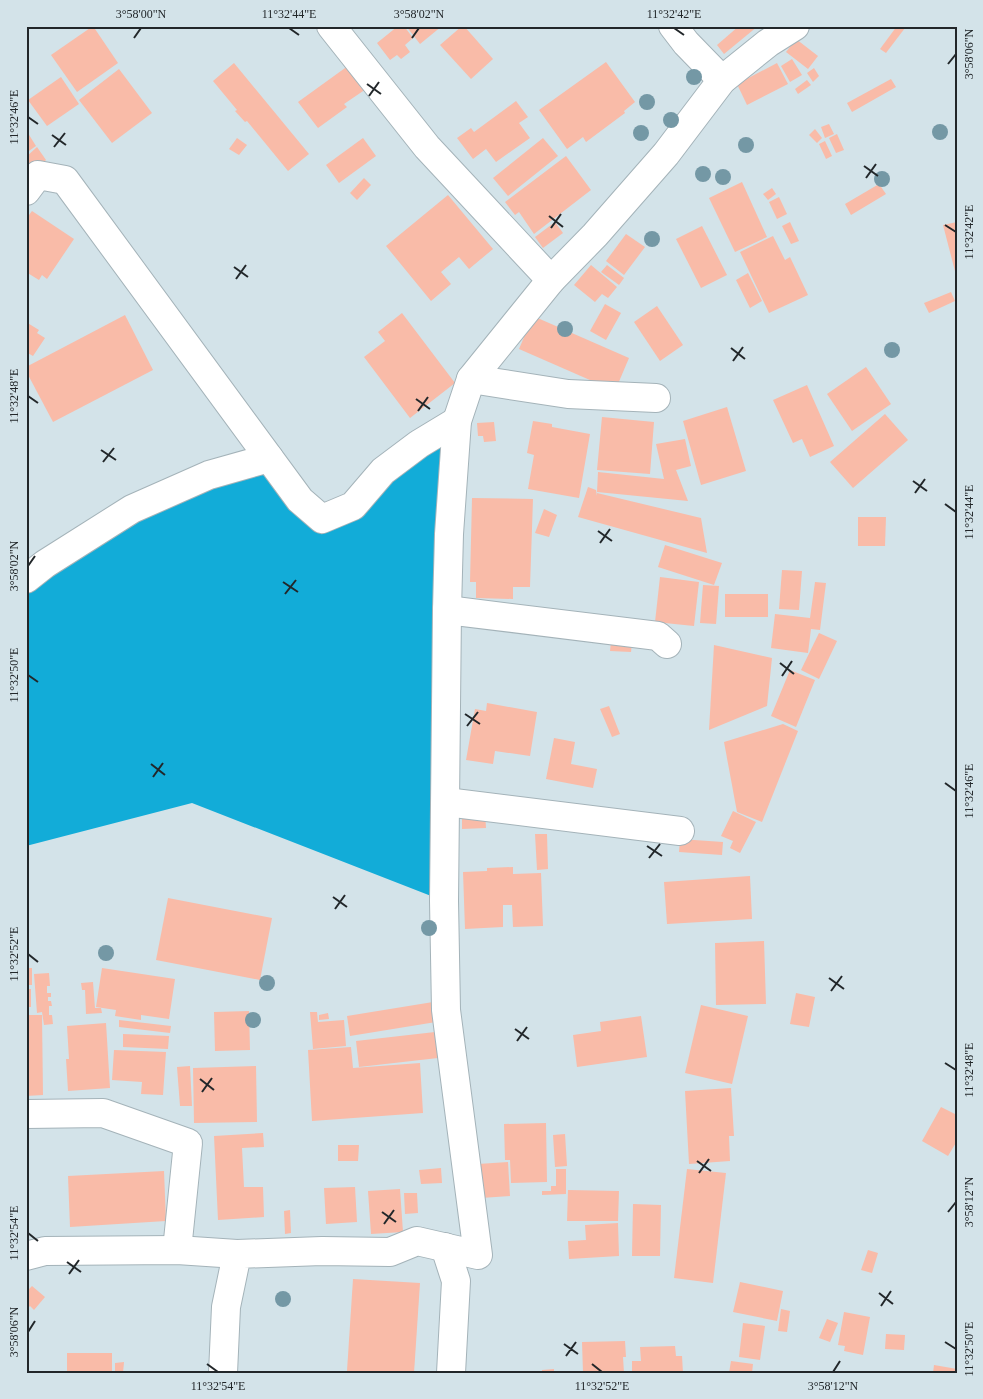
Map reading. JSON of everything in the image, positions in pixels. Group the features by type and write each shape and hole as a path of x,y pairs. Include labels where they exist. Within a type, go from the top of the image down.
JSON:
{"street":[{"path":"331,26 427,147 551,280"},
{"path":"673,26 686,43 722,80"},
{"path":"26,1256 45,1251 177,1250 236,1254 322,1251 390,1252 417,1240 478,1255 446,1010 444,901 449,534 457,421 471,379 551,280 595,235 666,154 722,80 768,44 795,26"},
{"path":"26,191 38,175 65,180 300,500 322,519 353,506 383,470 457,421"},
{"path":"471,379 568,394 656,398"},
{"path":"26,579 45,564 132,509 209,475 269,458"},
{"path":"448,610 658,636 667,644"},
{"path":"446,802 680,831"},
{"path":"26,1114 103,1113 188,1143 177,1250"},
{"path":"445,1247 456,1281 451,1373"},
{"path":"222,1373 226,1307 236,1254"}],"shaded area":[{"path":"457,421 444,901 192,803 26,846 26,579 45,564 269,458 322,519"}],"building":[{"path":"93,26 118,63 77,92 51,55"},
{"path":"398,26 404,26 413,38 405,45 410,52 401,59 397,55 390,60 377,43"},
{"path":"406,26 442,26 420,44"},
{"path":"462,26 493,59 471,79 440,45"},
{"path":"739,26 758,26 724,54 717,45"},
{"path":"897,26 905,28 886,53 880,49"},
{"path":"796,39 818,56 808,69 786,52"},
{"path":"792,59 802,75 790,82 781,66"},
{"path":"606,62 635,102 624,111 625,113 586,142 583,137 567,149 539,110"},
{"path":"234,63 309,154 288,171 247,121 245,122 235,111 237,110 213,81"},
{"path":"352,63 369,87 344,104 347,107 318,128 298,102"},
{"path":"777,63 788,84 747,105 737,84"},
{"path":"814,68 819,76 813,82 807,73"},
{"path":"119,69 152,113 112,143 79,100"},
{"path":"61,77 79,104 47,126 28,100"},
{"path":"891,79 896,87 852,112 847,103"},
{"path":"807,80 811,85 798,94 795,89"},
{"path":"516,101 528,117 519,123 530,138 496,162 486,149 473,159 457,138 471,128 474,132"},
{"path":"829,124 834,134 825,138 821,127"},
{"path":"815,129 822,138 817,143 809,135"},
{"path":"26,130 36,146 26,153"},
{"path":"837,134 844,150 836,153 829,138"},
{"path":"237,138 247,145 239,155 229,149"},
{"path":"363,138 376,156 339,183 326,165"},
{"path":"543,138 558,156 508,196 493,178"},
{"path":"825,141 832,156 826,159 819,144"},
{"path":"37,147 46,160 26,182 26,157"},
{"path":"566,156 591,190 534,234 519,212 515,215 505,202"},
{"path":"364,178 371,185 357,200 350,193"},
{"path":"742,182 767,237 735,252 709,198"},
{"path":"879,184 886,194 851,215 845,204"},
{"path":"772,188 776,194 768,200 763,194"},
{"path":"448,195 493,249 469,269 459,257 441,272 451,284 431,301 386,246"},
{"path":"779,197 787,214 777,219 769,202"},
{"path":"32,211 74,239 47,279 42,275 39,280 26,272 26,219"},
{"path":"555,222 563,233 543,248 535,237"},
{"path":"790,222 799,241 791,244 782,226"},
{"path":"957,222 957,275 956,275 943,225"},
{"path":"702,226 727,275 701,288 676,239"},
{"path":"626,234 645,247 624,275 606,261"},
{"path":"773,236 785,260 790,257 808,295 769,313 740,252"},
{"path":"591,265 617,287 608,298 602,294 595,302 574,285"},
{"path":"607,265 624,278 619,285 601,272"},
{"path":"748,273 762,301 750,308 736,280"},
{"path":"951,292 955,301 929,313 924,303"},
{"path":"605,304 621,313 606,340 590,331"},
{"path":"657,306 683,345 660,361 634,322"},
{"path":"402,313 455,383 410,418 364,357 385,341 378,332"},
{"path":"125,315 153,370 53,422 26,371 26,367"},
{"path":"533,316 629,358 615,391 519,349"},
{"path":"26,322 39,330 37,333 45,338 33,356 26,352"},
{"path":"866,367 891,404 852,431 827,394"},
{"path":"807,385 834,446 810,457 802,439 793,443 773,400"},
{"path":"727,407 746,471 701,485 683,421"},
{"path":"885,414 908,440 853,488 830,462"},
{"path":"602,417 654,422 650,474 597,470"},
{"path":"533,421 552,424 552,427 590,434 579,498 528,489 534,455 527,453"},
{"path":"494,422 496,441 484,442 483,436 478,436 477,423"},
{"path":"685,439 691,466 676,470 688,501 597,492 598,472 664,479 656,444"},
{"path":"588,487 596,490 597,496 597,493 701,518 707,553 578,517"},
{"path":"472,498 533,499 530,587 513,587 513,599 476,598 476,582 470,582"},
{"path":"544,509 557,515 549,537 535,533"},
{"path":"858,517 886,517 885,546 858,546"},
{"path":"665,545 722,563 714,585 658,567"},
{"path":"782,570 802,571 799,610 779,609"},
{"path":"660,577 699,582 694,626 655,622"},
{"path":"815,582 826,583 820,630 811,629 808,653 771,648 775,614 810,618"},
{"path":"703,585 719,586 716,624 700,623"},
{"path":"725,594 768,594 768,617 725,617"},
{"path":"819,633 837,641 819,679 801,670"},
{"path":"611,642 632,643 631,652 610,651"},
{"path":"714,645 772,658 767,706 709,730"},
{"path":"790,670 815,680 796,727 771,716"},
{"path":"487,703 537,712 530,756 495,751 493,764 466,760 475,709 486,711"},
{"path":"609,706 620,734 612,737 600,709"},
{"path":"783,724 798,731 762,822 737,812 724,742"},
{"path":"554,738 575,742 571,764 597,769 593,788 546,779"},
{"path":"485,811 486,828 462,829 462,812"},
{"path":"733,811 756,822 740,853 730,848 733,841 721,836"},
{"path":"535,834 547,834 548,869 537,870"},
{"path":"680,839 723,842 722,855 679,852"},
{"path":"513,867 513,874 541,873 543,926 513,927 512,905 503,905 503,927 465,929 463,872 487,871 487,868"},
{"path":"750,876 752,919 667,924 664,882"},
{"path":"168,898 272,918 260,980 156,960"},
{"path":"764,941 766,1004 716,1005 715,943"},
{"path":"26,968 32,968 32,985 26,985"},
{"path":"102,968 175,979 169,1019 141,1015 141,1020 115,1016 116,1010 96,1007"},
{"path":"49,973 50,986 47,986 47,993 51,993 48,1001 51,1001 52,1006 49,1006 49,1015 52,1015 53,1024 44,1025 42,1012 37,1013 34,974"},
{"path":"93,982 95,1008 101,1008 102,1013 86,1014 85,990 82,990 81,983"},
{"path":"26,989 31,989 31,1007 26,1007"},
{"path":"796,993 815,997 809,1027 790,1024"},
{"path":"433,1002 436,1022 350,1036 347,1016"},
{"path":"701,1005 748,1016 732,1084 685,1073"},
{"path":"249,1011 250,1050 215,1051 214,1012"},
{"path":"310,1012 317,1012 318,1022 344,1020 346,1046 313,1049"},
{"path":"328,1013 329,1019 319,1020 319,1015"},
{"path":"26,1015 42,1015 43,1095 26,1096"},
{"path":"641,1016 647,1057 577,1067 573,1035 601,1031 600,1022"},
{"path":"119,1020 171,1026 170,1033 119,1027"},
{"path":"106,1023 110,1088 68,1091 66,1059 69,1059 67,1026"},
{"path":"435,1032 438,1058 359,1067 356,1041"},
{"path":"123,1034 169,1036 168,1049 123,1047"},
{"path":"351,1047 353,1068 420,1063 423,1113 312,1121 308,1050"},
{"path":"114,1050 166,1052 163,1095 141,1094 142,1082 112,1080"},
{"path":"190,1066 192,1106 180,1106 177,1067"},
{"path":"256,1066 257,1122 194,1123 193,1068"},
{"path":"731,1088 734,1136 729,1136 730,1161 689,1164 685,1091"},
{"path":"941,1107 957,1115 957,1141 948,1156 922,1141"},
{"path":"546,1123 547,1182 511,1183 510,1160 505,1160 504,1124"},
{"path":"263,1133 264,1147 242,1148 244,1187 263,1187 264,1217 218,1220 214,1136"},
{"path":"565,1134 567,1166 555,1167 553,1135"},
{"path":"338,1145 359,1145 358,1161 338,1161"},
{"path":"508,1162 510,1196 481,1198 478,1164"},
{"path":"441,1168 442,1183 421,1184 419,1170"},
{"path":"556,1169 566,1169 566,1194 542,1195 542,1191 551,1191 551,1186 556,1186"},
{"path":"687,1169 726,1173 713,1283 674,1278"},
{"path":"164,1171 166,1221 70,1227 68,1176"},
{"path":"355,1187 357,1222 326,1224 324,1188"},
{"path":"400,1189 403,1232 371,1234 368,1191"},
{"path":"568,1190 619,1191 618,1221 567,1221"},
{"path":"404,1193 417,1193 418,1213 405,1214"},
{"path":"633,1204 661,1205 660,1256 632,1256"},
{"path":"290,1210 291,1233 285,1234 284,1211"},
{"path":"618,1223 619,1256 569,1259 568,1241 586,1240 585,1225"},
{"path":"868,1250 878,1253 872,1273 861,1270"},
{"path":"353,1279 420,1283 414,1373 347,1371"},
{"path":"740,1282 783,1291 777,1321 733,1312"},
{"path":"32,1286 45,1297 34,1310 30,1306 26,1310 26,1292"},
{"path":"781,1309 790,1311 787,1332 778,1331"},
{"path":"844,1312 870,1317 863,1355 844,1351 845,1346 838,1345"},
{"path":"827,1319 838,1323 830,1342 819,1338"},
{"path":"743,1323 765,1326 760,1360 739,1357"},
{"path":"886,1334 905,1335 904,1350 885,1349"},
{"path":"625,1341 624,1373 583,1373 582,1342"},
{"path":"675,1346 676,1356 682,1356 683,1373 632,1373 632,1361 641,1361 640,1347"},
{"path":"67,1353 112,1353 112,1373 67,1373"},
{"path":"731,1361 753,1364 752,1373 729,1373"},
{"path":"124,1362 123,1373 115,1373 115,1363"},
{"path":"934,1365 957,1369 957,1373 933,1373"},
{"path":"554,1369 554,1373 542,1373 542,1370"}]}
